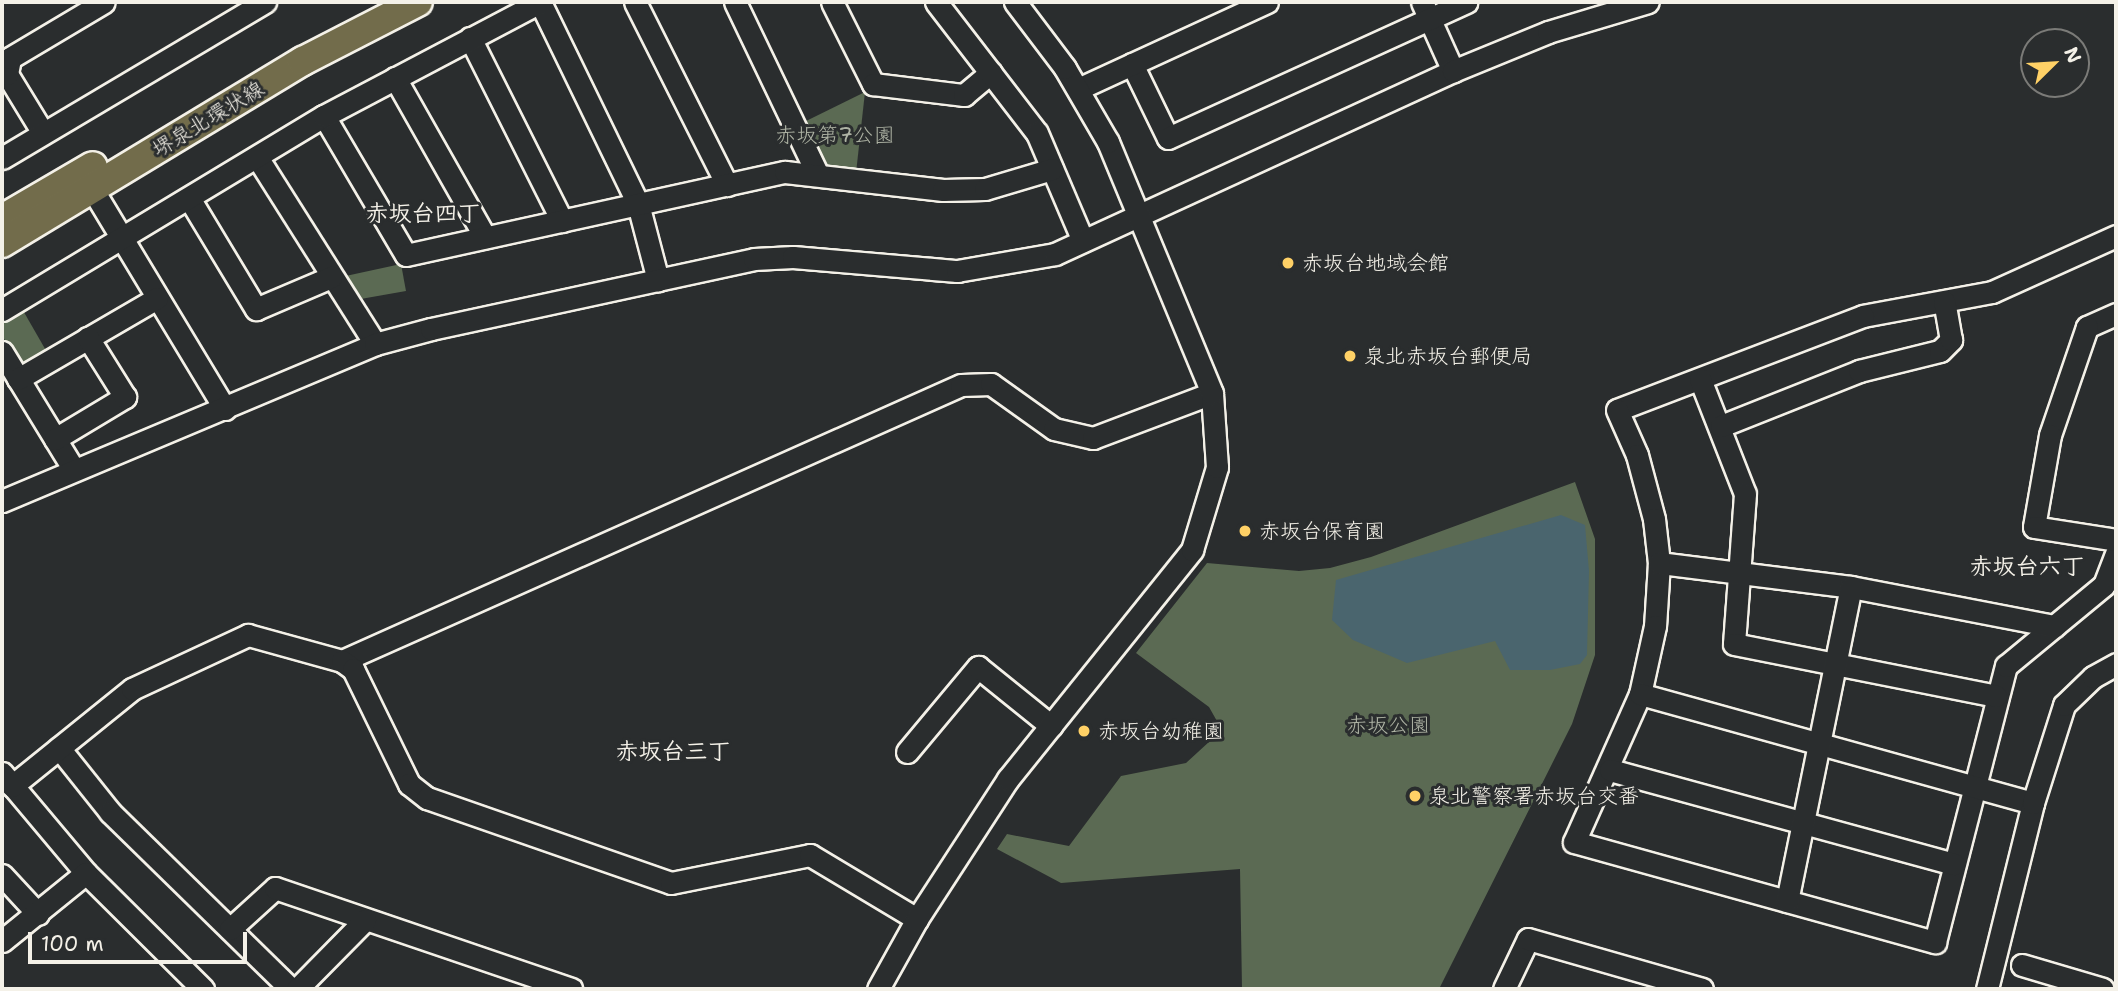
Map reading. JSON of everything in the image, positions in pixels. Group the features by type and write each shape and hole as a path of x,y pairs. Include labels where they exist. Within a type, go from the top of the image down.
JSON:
{"main road":[{"name":"堺泉北環状線","path":"87,180 376,2"},
{"name":"堺泉北環状線","path":"2,224 418,2"}],"street":[{"path":"43,132 7,74 10,58 104,2"},
{"path":"2,158 265,2"},
{"path":"2,310 324,116 540,2 638,204 658,280"},
{"path":"635,2 727,185"},
{"path":"735,2 817,173"},
{"path":"832,2 873,84 964,94 991,72"},
{"path":"936,2 1037,133 1083,241"},
{"path":"878,989 917,919 1008,779 1192,550 1217,467 1212,393 1108,142 1078,89 1015,2"},
{"path":"1078,89 1267,2"},
{"path":"1132,64 1168,138 1426,10 1467,2"},
{"path":"2,500 375,344 754,259 793,257 957,271 1018,262 1083,241 1140,216 1452,71 1548,32 1648,2"},
{"path":"1426,10 1452,71"},
{"path":"470,38 562,221"},
{"path":"396,78 485,237"},
{"path":"324,116 406,255 785,172 817,173 943,190 985,189 1052,169"},
{"path":"257,157 375,344"},
{"path":"87,180 225,409"},
{"path":"189,198 256,309 331,277"},
{"path":"2116,236 1992,292 1863,316 1617,410 1648,489 1659,563 1655,626 1640,694 1609,770 1574,842 1935,942 1996,696 2006,666 2104,585 2116,553"},
{"path":"18,379 157,298"},
{"path":"1721,426 1859,371 1940,351 1951,340 1944,302"},
{"path":"2116,314 2087,327 2050,435 2034,527 2116,540"},
{"path":"55,439 125,397 89,338"},
{"path":"2,352 74,470"},
{"path":"1700,379 1721,426 1745,494 1742,574 1734,643 1996,696"},
{"path":"342,661 961,385 991,384 1054,429 1093,438 1212,393"},
{"path":"1659,563 1851,587 2054,626"},
{"path":"1787,901 1851,587"},
{"path":"203,989 86,873 7,780 59,748 132,688 248,635 342,661 360,681 409,784 427,798 671,883 810,855 917,919"},
{"path":"1987,989 2033,803 2064,705 2093,677 2116,664"},
{"path":"907,752 978,667 1051,726"},
{"path":"1640,694 2033,803"},
{"path":"59,748 110,811 291,989"},
{"path":"1609,770 1954,864"},
{"path":"2,941 86,873"},
{"path":"2,875 38,914"},
{"path":"230,929 275,888 571,989"},
{"path":"297,989 365,920"},
{"path":"1504,989 1528,939 1702,989"},
{"path":"2022,965 2064,984 2103,989"}],"green space":[{"name":"赤坂第7公園","path":"865,92 856,173 826,168 802,123"},
{"path":"401,264 406,291 355,300 341,277"},
{"path":"21,307 48,354 23,365 2,336 2,318"},
{"name":"赤坂公園","path":"1575,482 1595,539 1595,655 1572,724 1439,989 1242,989 1240,869 1061,883 997,849 1007,834 1069,846 1121,776 1186,763 1222,730 1209,707 1136,653 1207,563 1299,571 1330,568 1371,557"}],"water":[{"path":"1561,515 1585,525 1589,571 1587,655 1580,664 1550,670 1510,670 1495,641 1407,663 1353,640 1332,620 1336,580"}],"place":[{"name":"赤坂台地域会館","path":"1288,263"},
{"name":"泉北赤坂台郵便局","path":"1350,356"},
{"name":"赤坂台保育園","path":"1245,531"},
{"name":"赤坂台幼稚園","path":"1084,731"},
{"name":"泉北警察署赤坂台交番","path":"1415,796"}],"district":[{"name":"赤坂台四丁","path":"423,213"},
{"name":"赤坂台六丁","path":"2027,566"},
{"name":"赤坂台三丁","path":"673,751"}]}
